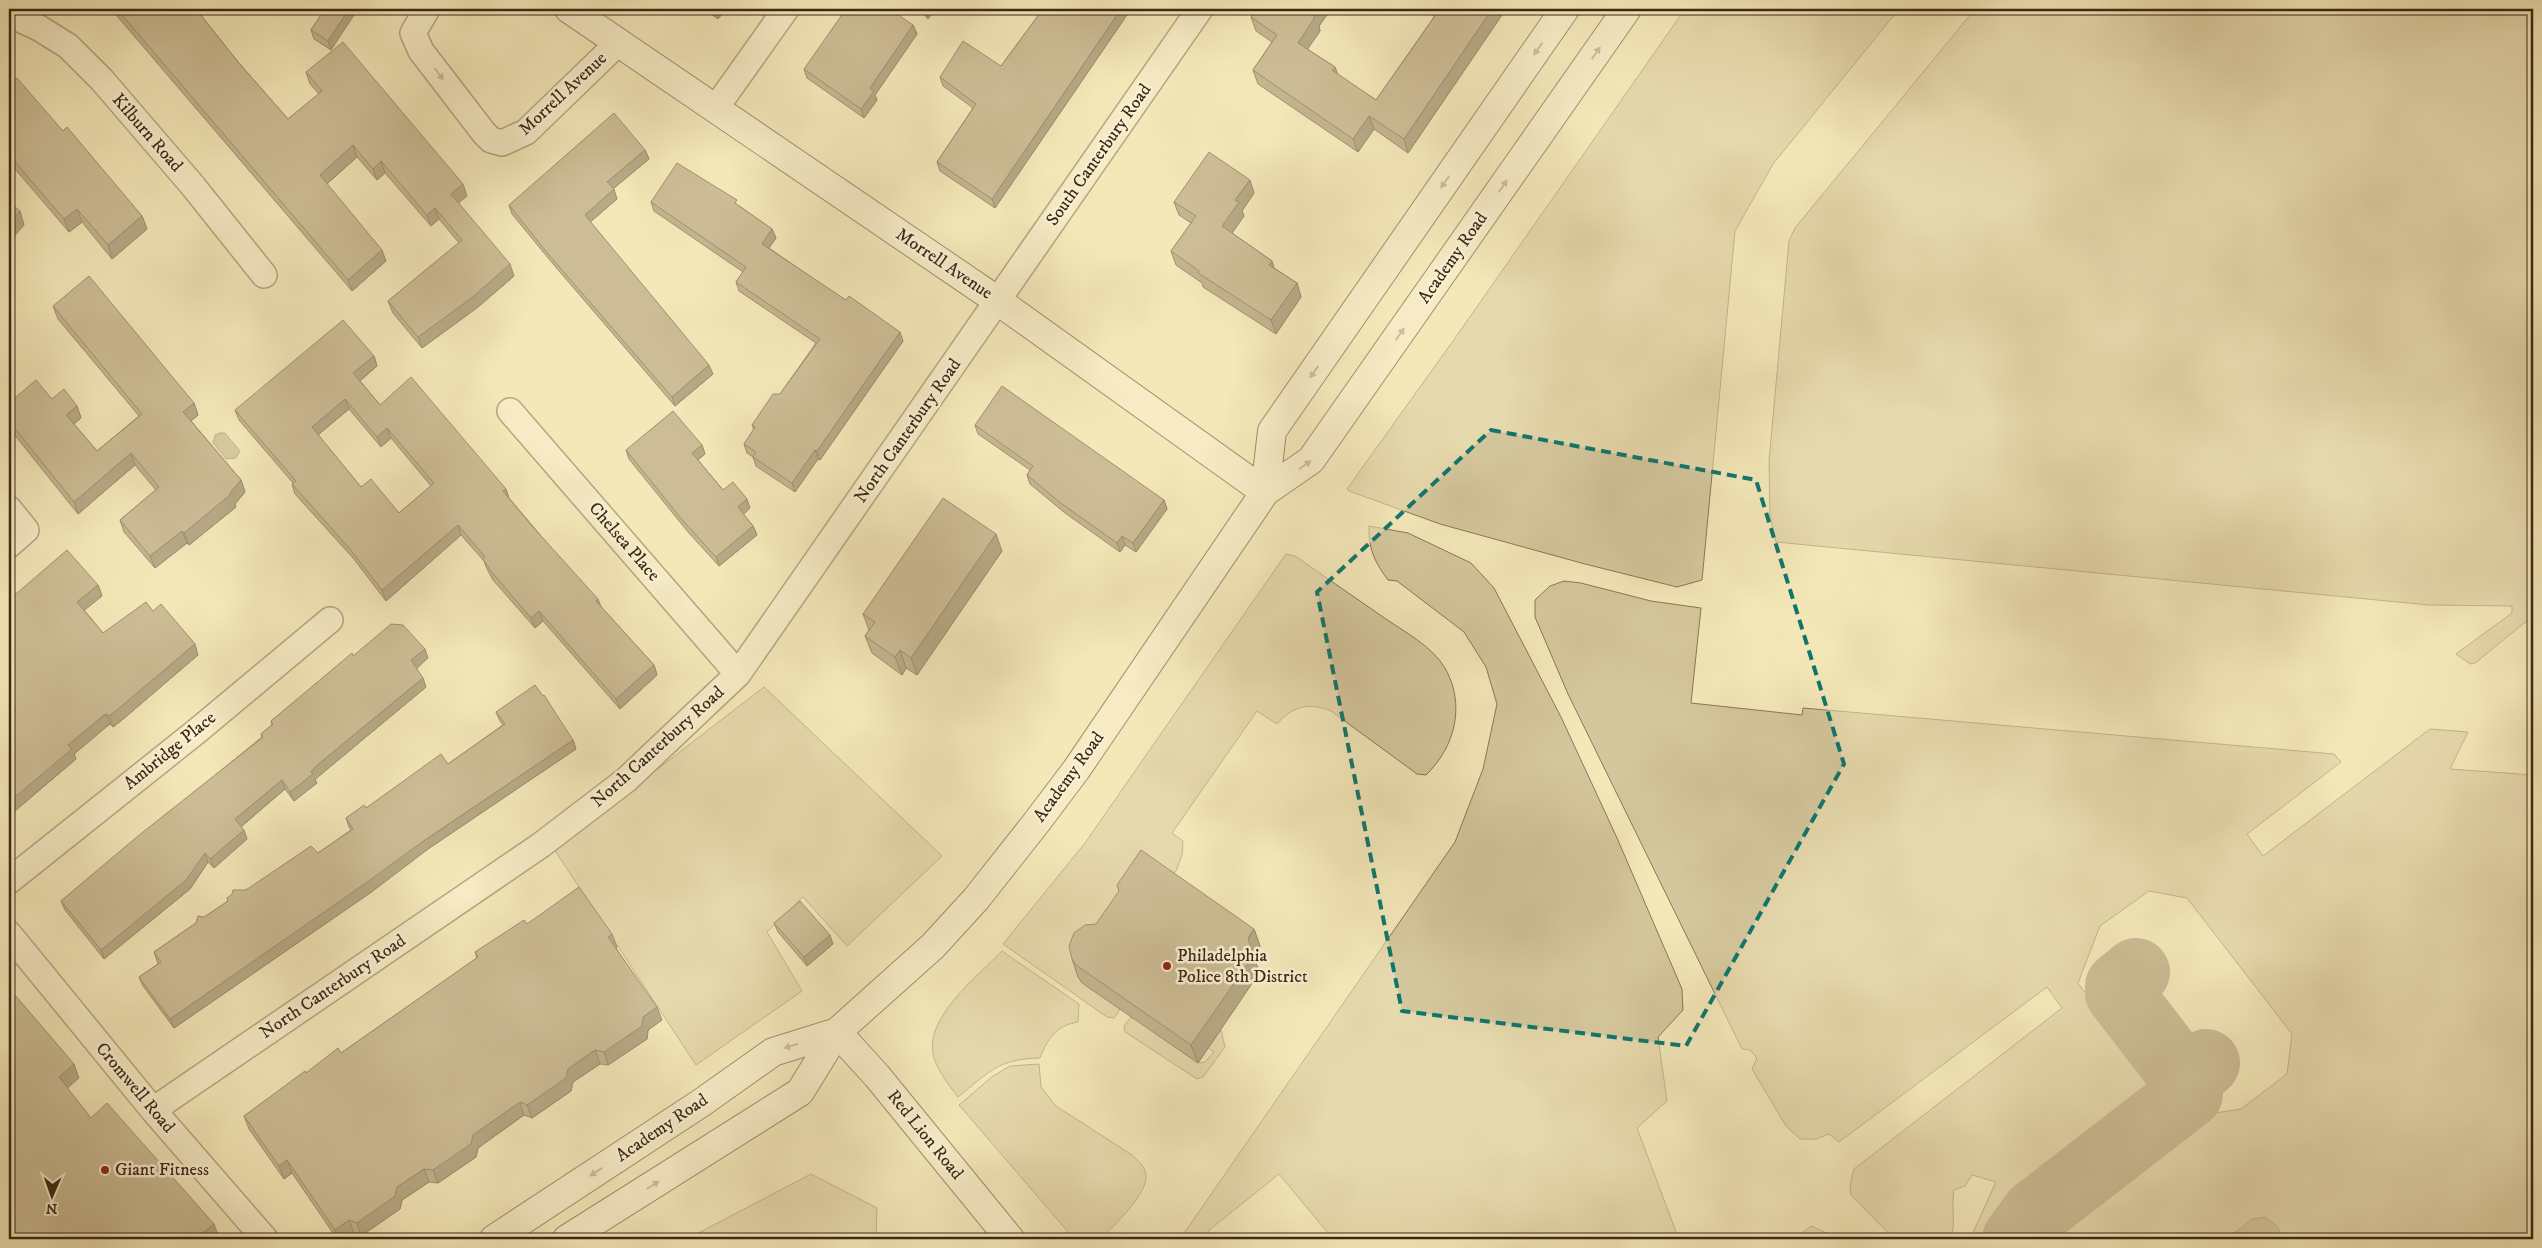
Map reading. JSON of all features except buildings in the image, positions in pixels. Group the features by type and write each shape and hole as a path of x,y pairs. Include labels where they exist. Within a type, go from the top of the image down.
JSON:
{"main road":[{"name":"Morrell Avenue","path":"569,9 998,301 1265,492"},
{"name":"Academy Road","path":"1265,492 1272,431 1565,9"},
{"name":"Academy Road","path":"567,1239 800,1092 837,1032 933,946 976,899 1076,770 1265,492 1312,460 1627,9"},
{"name":"Academy Road","path":"494,1239 701,1103 773,1052 837,1032"},
{"name":"Red Lion Road","path":"837,1032 877,1076 1010,1239"}],"street":[{"name":"Morrell Avenue","path":"426,9 413,33 421,51 470,116 491,140 502,143 526,132 618,43"},
{"path":"715,109 786,9"},
{"name":"South Canterbury Road","path":"998,301 1200,9"},
{"name":"Kilburn Road","path":"9,14 39,28 68,46 102,80 193,186 264,276"},
{"name":"North Canterbury Road","path":"153,1110 541,845 626,780 738,674 998,301"},
{"name":"Chelsea Place","path":"510,410 738,674"},
{"path":"9,510 26,530 9,545"},
{"name":"Ambridge Place","path":"9,880 330,620"},
{"name":"Cromwell Road","path":"9,934 153,1110 264,1239"}],"highlighted area":[{"path":"1491,430 1756,480 1844,764 1686,1046 1402,1011 1317,592"}],"shaded area":[{"path":"1685,9 1899,9 1773,164 1735,231 1702,580 1677,587 1585,564 1440,524 1349,491 1347,489"},
{"path":"1975,9 2533,9 2533,616 2475,663 2470,664 2456,654 2512,613 2512,606 2429,605 1776,542 1770,515 1769,461 1789,241 1795,228"},
{"path":"225,433 240,451 236,458 226,459 213,443 215,435"},
{"path":"1369,526 1408,533 1471,563 1494,588 1561,717 1617,838 1682,989 1683,1010 1658,1037 1667,1101 1637,1128 1678,1237 1676,1239 1333,1239 1279,1174 1208,1231 1214,1239 1180,1239 1455,842 1483,769 1497,704 1486,667 1464,632 1397,581 1388,580 1373,555"},
{"path":"1286,554 1295,556 1408,633 1433,653 1445,668 1455,696 1456,711 1450,739 1436,764 1426,775 1417,774 1331,711 1308,706 1301,707 1289,713 1277,724 1257,711 1172,833 1183,841 1182,855 1176,871 1075,963 1078,977 1121,1008 1114,1018 1107,1017 1003,944 1085,843"},
{"path":"1564,581 1581,583 1651,601 1701,608 1691,703 1802,715 1803,708 2334,754 2341,762 2247,834 2263,856 2430,729 2468,732 2450,769 2533,775 2533,1239 2034,1239 2047,1223 2183,1118 2241,1109 2287,1074 2292,1034 2187,898 2149,891 2100,926 2078,983 2163,1095 2024,1203 2008,1224 2001,1239 1970,1239 1996,1182 1972,1175 1965,1186 1954,1190 1951,1239 1894,1239 1851,1195 1850,1185 1854,1169 2062,1008 2047,987 1839,1142 1829,1134 1816,1139 1800,1139 1786,1126 1752,1069 1757,1058 1750,1050 1742,1049 1568,694 1535,617 1535,600 1550,586"},
{"path":"764,687 942,856 847,946 803,897 767,932 802,991 696,1065 554,849"},
{"path":"1002,951 1079,1004 1078,1022 1064,1026 1054,1034 1040,1058 1004,1064 986,1074 958,1097 941,1074 934,1058 932,1043 936,1028 954,999"},
{"path":"1132,1016 1200,1063 1205,1062 1214,1052 1208,1048 1221,1030 1225,1047 1203,1077 1197,1079 1125,1032 1124,1026"},
{"path":"1039,1064 1041,1087 1056,1106 1132,1155 1145,1171 1145,1182 1136,1200 1100,1239 1074,1239 959,1105 993,1076 1010,1066"},
{"path":"811,1174 877,1208 876,1239 687,1239"},
{"path":"2265,1217 2277,1226 2284,1239 2227,1239 2252,1219"},
{"path":"1811,1226 1833,1236 1855,1239 1794,1239"}],"taxiway":[{"path":"2136,972 2119,986 2119,993 2189,1084"},
{"path":"2016,1239 2034,1214 2189,1094 2190,1076 2206,1063"}],"place":[{"name":"Philadelphia Police 8th District","path":"1167,966"},
{"name":"Giant Fitness","path":"105,1170"}]}
